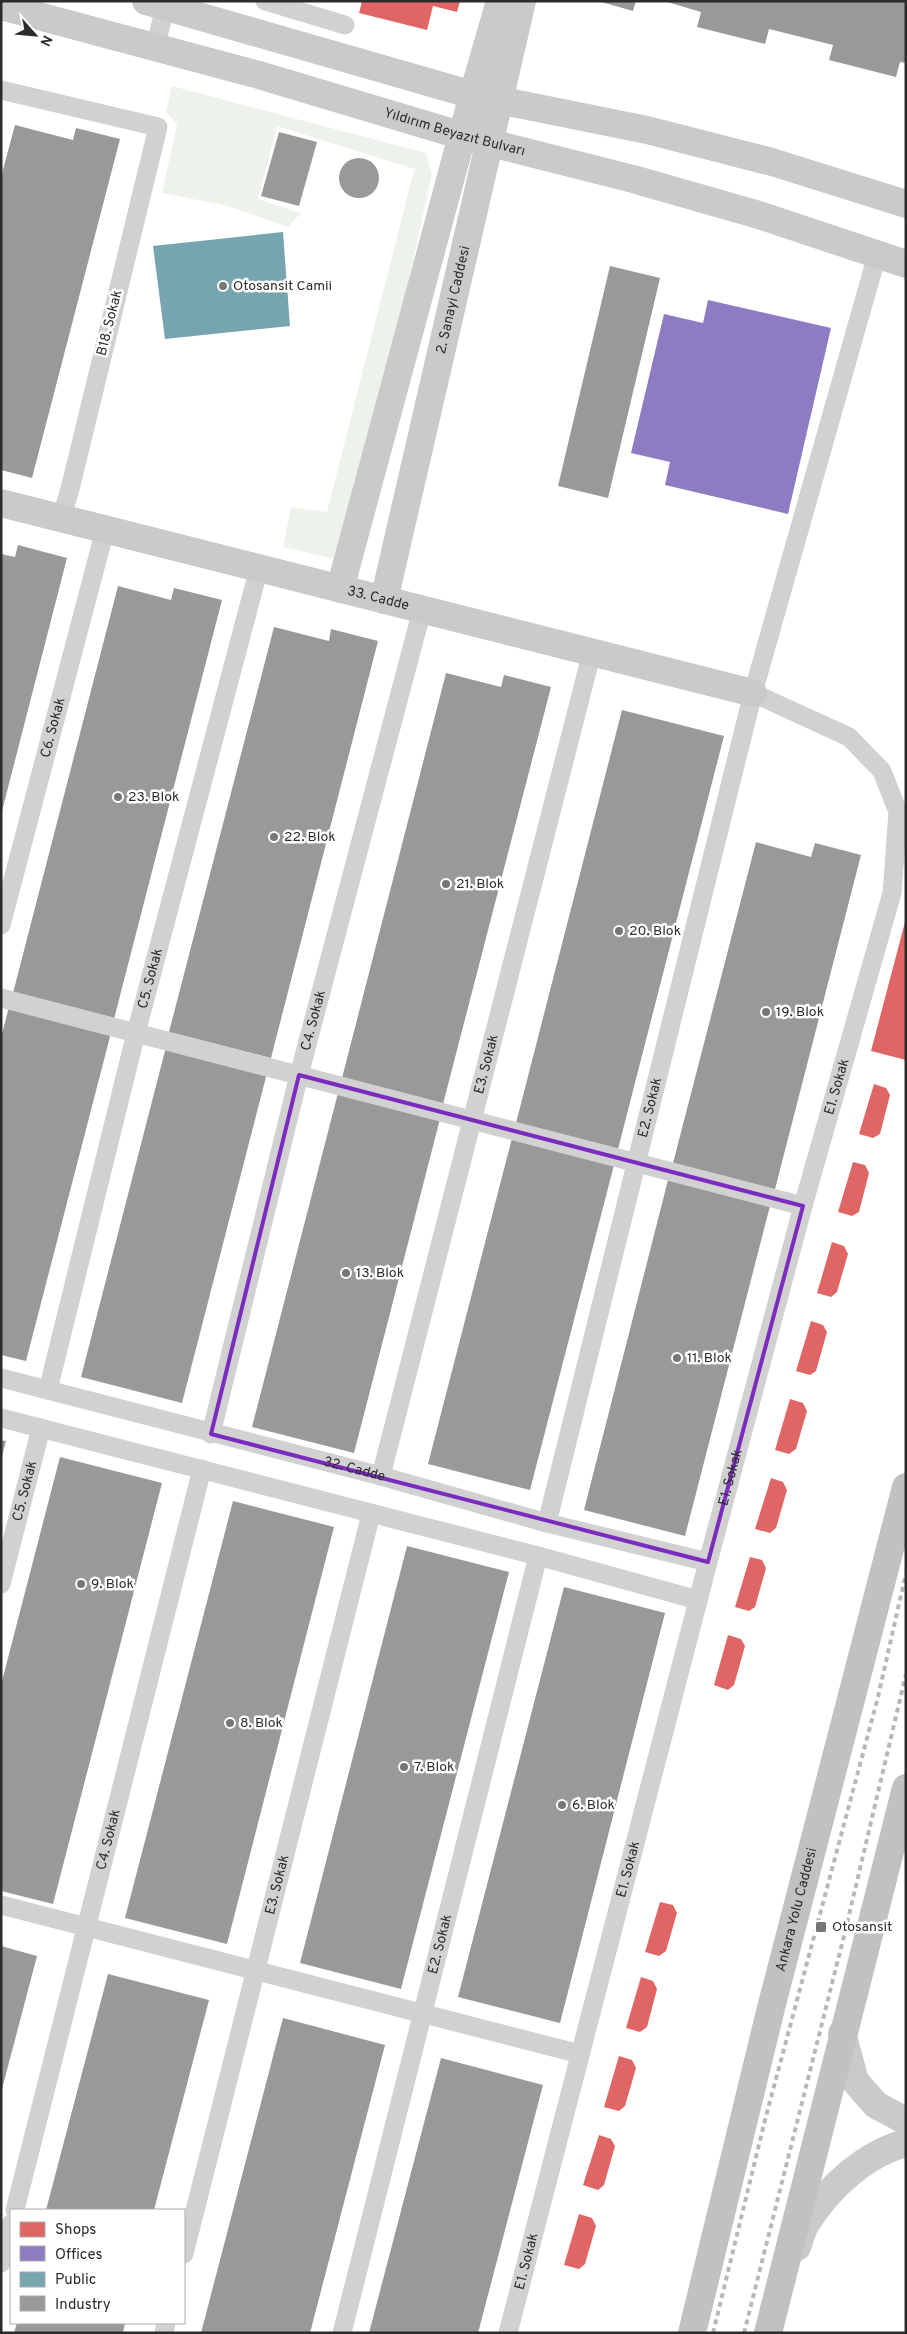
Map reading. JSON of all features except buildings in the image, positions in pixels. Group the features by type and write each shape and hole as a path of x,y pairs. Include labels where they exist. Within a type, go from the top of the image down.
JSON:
{"highway":[{"path":"894,1531 906,1467"},
{"name":"Ankara Yolu Caddesi","path":"693,2332 771,2008 906,1487"},
{"path":"771,2321 842,2033 906,1788"}],"main road":[{"path":"340,589 500,1"},
{"name":"2. Sanayi Caddesi","path":"384,600 522,1"},
{"path":"159,3 473,95 647,130 781,164 906,204"},
{"name":"Yıldırım Beyazıt Bulvarı","path":"1,6 156,46 463,136 632,179 759,215 906,264"},
{"name":"33. Cadde","path":"1,504 753,693"},
{"path":"842,2033 855,2081 876,2105 906,2121"},
{"path":"771,2321 806,2223 828,2192 864,2163 895,2146 906,2143"}],"street":[{"path":"265,1 345,25"},
{"path":"156,46 159,3"},
{"name":"B18. Sokak","path":"1,90 158,127 70,489 61,518"},
{"name":"E2. Sokak","path":"547,1523 753,693 877,255"},
{"name":"C6. Sokak","path":"1,925 105,530"},
{"name":"C5. Sokak","path":"48,1390 136,1033 259,568"},
{"name":"C4. Sokak","path":"211,1434 299,1075 422,610"},
{"name":"E3. Sokak","path":"381,1476 592,652"},
{"name":"E1. Sokak","path":"508,2333 708,1562 803,1206 892,893 898,812 882,771 849,737 753,693"},
{"path":"1,998 803,1206"},
{"name":"32. Cadde","path":"1,1378 211,1434 381,1476 547,1523 708,1562"},
{"path":"1,1418 202,1468 698,1600"},
{"name":"C5. Sokak","path":"1,1584 41,1428"},
{"name":"C4. Sokak","path":"15,2209 202,1468"},
{"name":"E3. Sokak","path":"185,2250 371,1514"},
{"name":"E2. Sokak","path":"342,2333 538,1556"},
{"path":"1,1904 580,2054"},
{"path":"1,2263 10,2228"}],"highlighted area":[{"path":"299,1075 803,1206 708,1562 211,1434"}],"shaded area":[{"path":"172,86 426,153 432,174 398,329 339,560 283,547 291,507 327,512 414,170 420,171 277,126 258,199 301,213 288,227 228,206 162,193 177,124 166,112"}],"railway":[{"path":"713,2333 765,2120 878,1697 906,1573"},
{"path":"744,2333 845,1932 906,1674"}],"place":[{"name":"Otosansit Camii","path":"223,286"},
{"name":"23. Blok","path":"118,797"},
{"name":"22. Blok","path":"274,837"},
{"name":"21. Blok","path":"446,884"},
{"name":"20. Blok","path":"619,931"},
{"name":"19. Blok","path":"766,1012"},
{"name":"13. Blok","path":"346,1273"},
{"name":"11. Blok","path":"677,1358"},
{"name":"9. Blok","path":"81,1584"},
{"name":"8. Blok","path":"230,1723"},
{"name":"7. Blok","path":"404,1767"},
{"name":"6. Blok","path":"562,1805"},
{"name":"Otosansit","path":"821,1927"}]}
